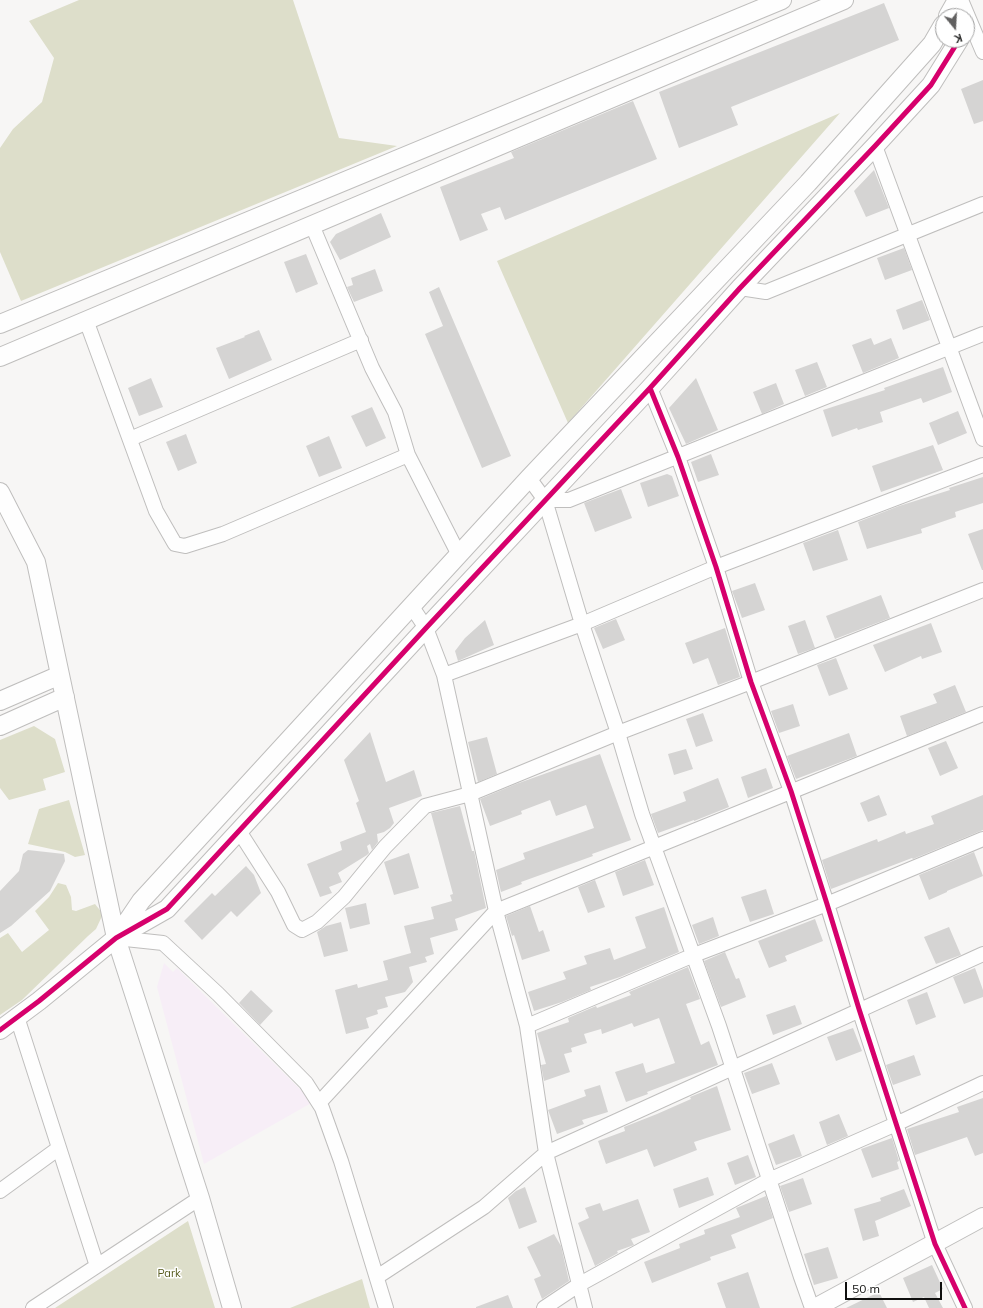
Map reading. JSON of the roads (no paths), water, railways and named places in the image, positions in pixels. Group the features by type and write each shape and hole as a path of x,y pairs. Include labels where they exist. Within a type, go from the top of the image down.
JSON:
{"street":[{"path":"0,324 782,0"},
{"path":"0,357 844,0"},
{"path":"959,0 983,52"},
{"path":"116,938 141,901 529,478 808,183 935,39"},
{"path":"0,1030 39,1001 116,938 167,909 650,388 740,288 931,85 954,48"},
{"path":"875,146 909,234 983,439"},
{"path":"740,288 766,292 983,204"},
{"path":"312,225 372,368 394,412 408,455 459,555"},
{"path":"86,320 156,511 175,544 185,546 223,534 408,455"},
{"path":"545,500 569,500 983,334"},
{"path":"130,439 361,340"},
{"path":"650,388 678,457 716,567 751,682 791,791 859,1009 935,1244 965,1308"},
{"path":"444,675 582,624 716,567 983,465"},
{"path":"529,478 545,500 582,624 618,733 642,814 694,955 733,1068 769,1180 814,1308 983,1217"},
{"path":"0,492 36,562 116,938 200,1198 232,1308"},
{"path":"239,831 278,892 294,925 302,930 317,922 344,896 385,847 425,806 470,794 618,733 983,590"},
{"path":"412,607 426,628 444,675 496,911 527,1026 546,1153 585,1308"},
{"path":"0,701 60,675"},
{"path":"0,726 65,698"},
{"path":"318,1102 496,911 983,714"},
{"path":"527,1026 694,955 827,904 983,839"},
{"path":"116,938 163,943 218,994 306,1083 322,1108 341,1161 386,1308"},
{"path":"377,1277 484,1207 546,1153 859,1009 983,954"},
{"path":"17,1017 97,1266"},
{"path":"544,1308 580,1284 769,1180 896,1124 983,1083"},
{"path":"0,1191 59,1148"},
{"path":"33,1308 200,1198"}],"park label":[{"name":"Park","path":"169,1274"}]}
